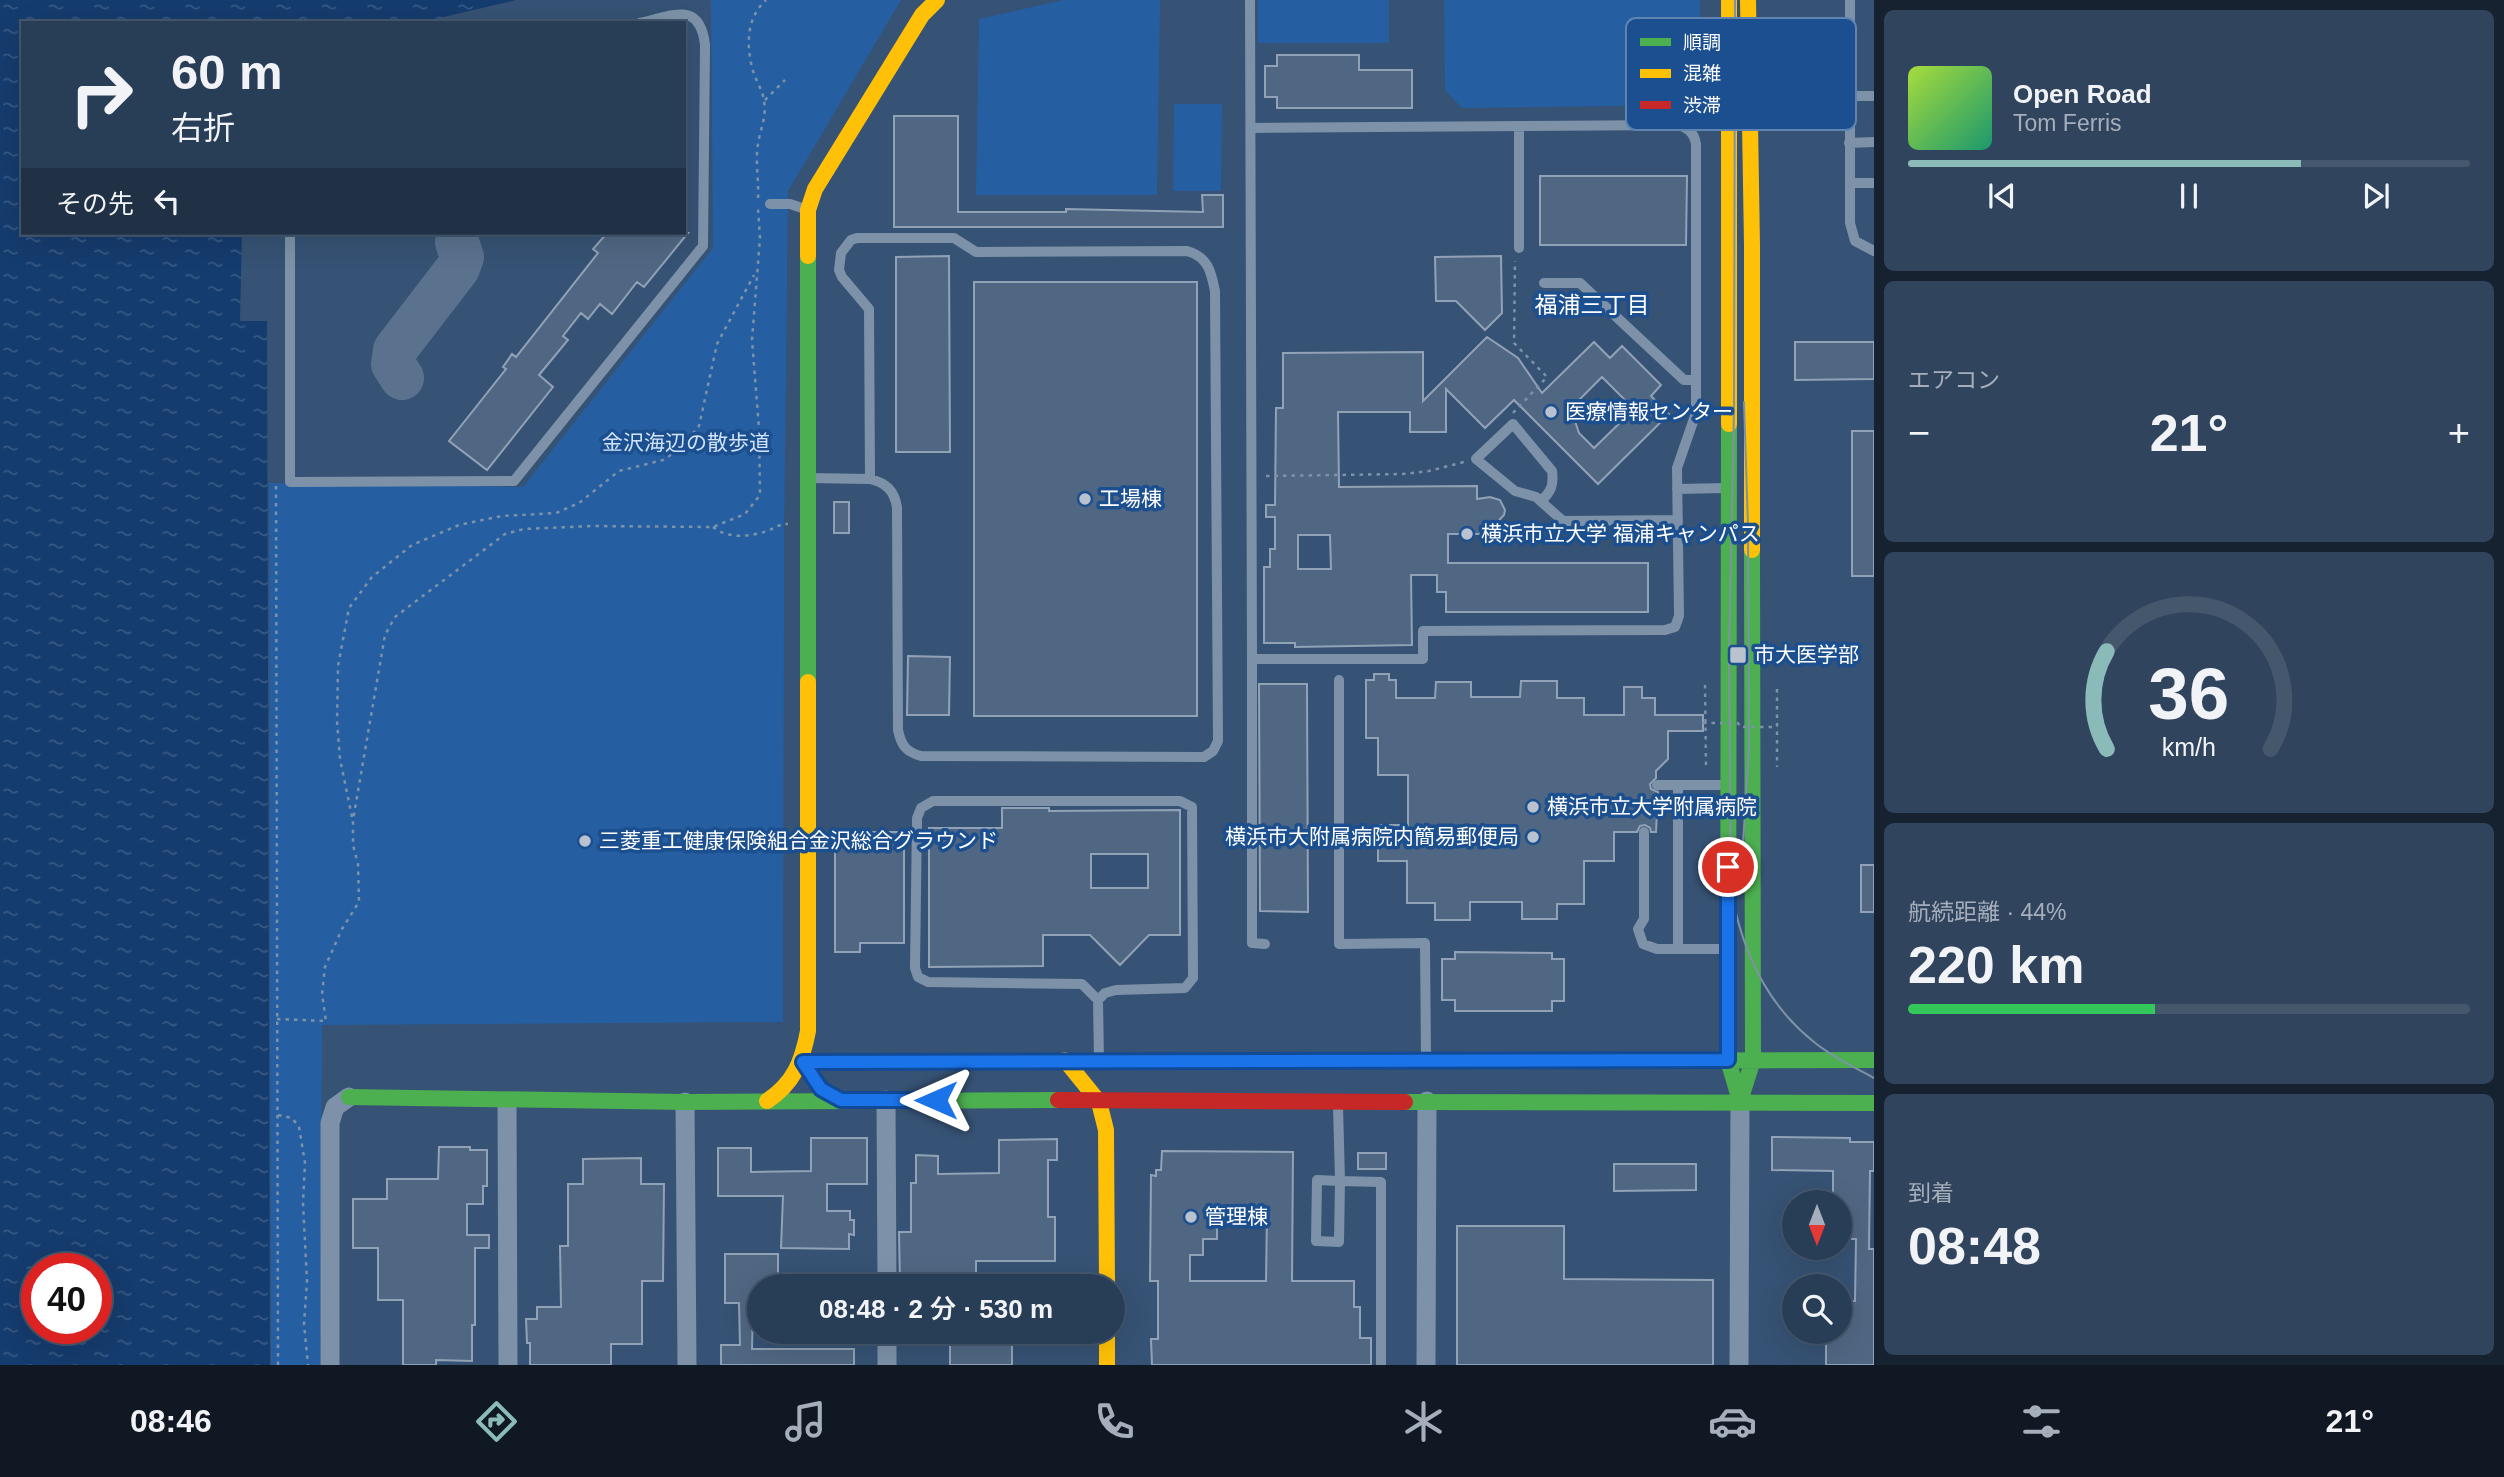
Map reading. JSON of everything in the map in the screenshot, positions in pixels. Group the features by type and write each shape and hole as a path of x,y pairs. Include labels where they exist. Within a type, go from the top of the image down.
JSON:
{"street":[{"path":"767,1101 782,1092 803,1062 808,1031 802,477 804,208 807,185 920,0"},
{"path":"804,208 922,15 937,0"},
{"path":"1729,0 1729,18"},
{"path":"1748,0 1748,18"},
{"path":"1729,130 1728,1060 1740,1101 1739,1365"},
{"path":"1740,1101 1753,1060 1750,130"},
{"path":"802,477 797,524 797,1031 803,1062 817,1085 841,1100"},
{"path":"1065,1060 1099,1102 1106,1130 1107,1274"},
{"path":"1090,1129 1099,1102 1130,1060"},
{"path":"803,1062 1874,1060"},
{"path":"330,1365 330,1123 335,1107 349,1097 685,1102 1060,1100 1874,1103"},
{"path":"886,1100 887,1274"},
{"path":"507,1101 508,1365"},
{"path":"1426,1365 1427,1101"},
{"path":"685,1102 687,1365"},
{"path":"887,1344 887,1365"},
{"path":"1107,1344 1107,1365"}],"lane":[{"path":"1250,0 1252,943 1265,944"},
{"path":"1850,0 1850,18"},
{"path":"290,235 290,482 514,481 703,246 705,45 701,26 690,14 682,13 648,21"},
{"path":"1856,96 1874,96"},
{"path":"1252,128 1626,125"},
{"path":"1518,248 1519,126"},
{"path":"1252,659 1423,659 1423,631 1671,629 1678,623 1677,468 1696,413 1696,144 1689,130"},
{"path":"1849,130 1850,223 1855,241 1874,251"},
{"path":"1849,143 1874,142"},
{"path":"1850,183 1874,183"},
{"path":"704,203 716,204"},
{"path":"770,204 790,204 804,208"},
{"path":"802,477 870,479 889,487 895,497 898,730 904,748 911,754 1204,757 1213,751 1218,741 1215,290 1207,261 1187,251 976,252 954,238 850,240 841,253 839,270 869,309 870,479"},
{"path":"1544,283 1580,283 1684,380 1696,380"},
{"path":"1541,501 1550,492 1552,471 1513,424 1476,460 1515,491 1536,497 1563,521 1678,520"},
{"path":"1677,489 1728,488"},
{"path":"1339,680 1339,944 1425,943 1426,1060"},
{"path":"1657,785 1728,785"},
{"path":"1678,785 1678,949"},
{"path":"1098,1000 1105,993 1116,990 1185,988 1193,978 1192,807 1180,802 933,802 921,808 916,818 915,968 918,977 928,982 1073,982 1088,988 1098,1000 1099,1060"},
{"path":"1644,832 1644,919 1638,929 1640,938 1650,948 1728,949"},
{"path":"1338,1101 1340,1181 1339,1242 1316,1241 1317,1180 1340,1181 1381,1182 1381,1365"}],"path":[{"path":"277,1019 326,1021 322,994 325,967 342,929 359,902 353,820 384,635 395,617 505,534 524,529 592,526 713,527 745,514 760,495 759,428 752,340 760,238 757,219 757,146 764,120 764,101 753,70 749,30 753,18 766,0"},
{"path":"764,101 785,80"},
{"path":"1513,424 1513,411 1546,377 1514,343 1515,255 1518,248"},
{"path":"353,820 340,759 337,721 338,666 349,608 372,577 412,545 459,525 502,516 556,513 579,503 618,471 663,460 682,447 699,426 717,344 756,272"},
{"path":"1252,476 1403,474 1476,460"},
{"path":"276,486 278,1365"},
{"path":"713,527 722,534 737,536 769,531 778,524 797,524"},
{"path":"1705,685 1706,767"},
{"path":"1777,689 1777,767"},
{"path":"1704,723 1777,727"},
{"path":"278,1115 292,1118 299,1127 305,1163 303,1203 307,1281 304,1324 308,1365"}],"green space":[{"name":"金沢海辺の散歩道","path":"711,0 901,0 788,191 783,1022 322,1025 320,1365 271,1365 269,483 523,487 713,248"},
{"path":"1063,0 1160,0 1157,195 976,195 979,19"},
{"path":"1258,0 1389,0 1389,43 1258,43"},
{"path":"1444,0 1700,0 1700,18 1626,18 1626,106 1462,108 1445,90"},
{"path":"1174,104 1222,104 1221,191 1173,191"}],"water":[{"path":"0,0 516,0 427,21 21,21 21,235 242,235 240,321 267,321 270,1365 0,1365"}],"building":[{"path":"1277,55 1359,55 1359,70 1412,70 1412,108 1277,108 1277,97 1265,97 1265,66 1277,66"},
{"path":"894,116 958,116 958,212 1066,212 1066,209 1203,212 1202,195 1223,195 1223,227 894,227"},
{"path":"1540,176 1687,176 1686,245 1540,245"},
{"path":"688,233 644,287 637,282 612,314 600,304 588,319 581,313 563,336 568,340 539,375 553,387 487,470 449,441 506,369 503,367 512,354 516,357 598,253 593,249 605,235"},
{"path":"949,256 950,452 896,452 896,257"},
{"path":"1501,256 1502,313 1485,330 1456,301 1436,301 1435,257"},
{"name":"工場棟","path":"974,282 1197,282 1197,716 974,716"},
{"path":"1487,337 1518,358 1542,393 1594,342 1610,358 1622,346 1661,385 1651,396 1669,414 1598,484 1514,400 1485,428 1446,389 1446,432 1410,432 1410,412 1338,412 1339,487 1477,486 1477,499 1490,497 1500,500 1505,510 1504,515 1486,534 1448,534 1448,563 1648,563 1648,612 1446,612 1446,592 1437,592 1437,575 1411,575 1412,645 1295,647 1295,643 1264,643 1264,567 1270,567 1270,549 1275,549 1275,517 1266,517 1266,505 1275,505 1276,408 1283,408 1283,353 1423,352 1423,401","holes":["1602,377 1627,402 1625,404 1632,411 1594,448 1579,433 1572,412 1586,405 1580,399","1298,535 1330,535 1331,569 1298,569"]},
{"path":"1795,342 1874,342 1874,379 1795,380"},
{"path":"1852,431 1874,431 1874,576 1852,576"},
{"path":"834,502 849,502 849,533 834,533"},
{"path":"908,656 950,657 949,715 907,715"},
{"name":"横浜市立大学附属病院","path":"1374,674 1389,674 1389,680 1396,680 1396,698 1435,698 1436,682 1471,682 1471,697 1520,697 1521,681 1557,681 1557,698 1584,698 1584,715 1624,715 1624,687 1642,687 1642,698 1655,698 1655,715 1703,715 1703,731 1668,731 1668,759 1656,771 1656,778 1650,784 1651,789 1658,792 1656,832 1651,832 1645,825 1640,826 1637,832 1614,832 1614,861 1584,861 1584,904 1557,904 1557,919 1522,919 1522,902 1470,902 1470,920 1435,920 1435,903 1407,903 1407,861 1378,861 1378,825 1408,825 1408,775 1378,775 1378,738 1366,738 1366,680 1374,680"},
{"path":"1259,684 1307,684 1308,912 1260,911"},
{"path":"1002,808 1049,808 1049,811 1180,810 1180,935 1149,935 1120,965 1090,935 1043,935 1043,966 929,967 929,828 1002,828","holes":["1091,854 1148,854 1148,888 1091,888"]},
{"path":"835,832 904,832 904,943 860,943 860,952 835,952"},
{"path":"1861,865 1874,865 1874,912 1861,912"},
{"path":"1455,952 1552,953 1552,959 1564,959 1564,1001 1552,1001 1552,1011 1455,1011 1455,1000 1442,1000 1442,959 1455,959"},
{"path":"1772,1137 1850,1138 1850,1142 1874,1142 1874,1171 1870,1171 1869,1249 1874,1249 1874,1365 1826,1365 1826,1344 1852,1344 1856,1239 1852,1239 1852,1190 1833,1190 1833,1171 1772,1170"},
{"path":"811,1138 867,1138 867,1184 827,1184 827,1211 850,1211 850,1220 854,1220 854,1235 849,1234 849,1249 781,1248 783,1196 718,1196 718,1148 751,1148 751,1172 811,1171"},
{"path":"1057,1139 1057,1160 1048,1160 1048,1217 1055,1217 1055,1261 976,1261 976,1274 900,1274 899,1232 911,1232 911,1183 916,1183 916,1155 938,1156 938,1174 999,1173 999,1140"},
{"path":"439,1147 487,1150 487,1186 483,1186 483,1204 467,1204 467,1235 489,1235 489,1248 475,1248 472,1361 436,1360 436,1365 403,1365 403,1300 378,1300 378,1248 353,1248 353,1199 387,1199 387,1179 438,1179"},
{"path":"1162,1151 1293,1152 1292,1281 1354,1281 1354,1307 1360,1307 1360,1338 1371,1338 1371,1365 1152,1365 1151,1339 1158,1339 1158,1281 1150,1281 1151,1175 1156,1176 1156,1170 1161,1170","holes":["1231,1210 1267,1211 1266,1281 1190,1281 1190,1255 1203,1255 1203,1239 1217,1239 1217,1224 1231,1224"]},
{"path":"1358,1153 1386,1153 1386,1169 1358,1169"},
{"path":"641,1158 641,1184 664,1184 663,1281 642,1281 642,1344 611,1344 611,1365 530,1365 526,1319 537,1319 537,1307 561,1307 560,1246 568,1246 568,1184 583,1184 583,1159"},
{"path":"1614,1164 1696,1164 1696,1190 1614,1191"},
{"path":"1457,1226 1564,1226 1564,1279 1713,1280 1713,1365 1457,1365"},
{"path":"725,1254 778,1254 778,1274 747,1274 747,1344 752,1344 752,1349 854,1349 854,1365 721,1365 721,1345 740,1345 739,1303 725,1303"},
{"path":"950,1344 1012,1344 1012,1365 950,1365"}],"taxiway":[{"path":"402,378 393,364 395,350 458,268 462,257 457,242"}],"tram line":[{"path":"1735,0 1735,18"},
{"path":"1735,130 1734,409 1729,655 1731,889 1735,911 1749,953 1758,973 1782,1010 1821,1047 1874,1078"},
{"path":"1741,875 1749,749 1748,526 1744,402"}],"traffic: fast":[{"path":"808,256 808,682"},
{"path":"1729,424 1728,1060 1740,1101"},
{"path":"1740,1101 1753,1060 1752,550"},
{"path":"1605,1061 1874,1060"},
{"path":"803,1062 1229,1061"},
{"path":"349,1097 685,1102 1058,1100"},
{"path":"1405,1102 1874,1103"}],"traffic: slow":[{"path":"808,256 808,210 815,189 922,15 937,0"},
{"path":"1729,0 1729,18"},
{"path":"1748,0 1748,18"},
{"path":"1729,130 1729,424"},
{"path":"1750,130 1752,550"},
{"path":"767,1101 784,1087 795,1071 808,1031 808,682"},
{"path":"1065,1060 1099,1102 1106,1130 1107,1274"},
{"path":"1229,1061 1605,1061"},
{"path":"1107,1344 1107,1365"}],"traffic: jam":[{"path":"1058,1100 1405,1102"}],"place":[{"name":"医療情報センター","path":"1551,412"},
{"name":"工場棟","path":"1085,499"},
{"name":"横浜市立大学 福浦キャンパス","path":"1467,534"},
{"name":"市大医学部","path":"1738,655"},
{"name":"横浜市立大学附属病院","path":"1533,807"},
{"name":"横浜市大附属病院内簡易郵便局","path":"1533,837"},
{"name":"三菱重工健康保険組合金沢総合グラウンド","path":"585,841"},
{"name":"管理棟","path":"1191,1217"}],"district":[{"name":"福浦三丁目","path":"1592,305"}],"route":[{"path":"936,1100 841,1100 821,1089 803,1062 1728,1060 1728,867"}]}
